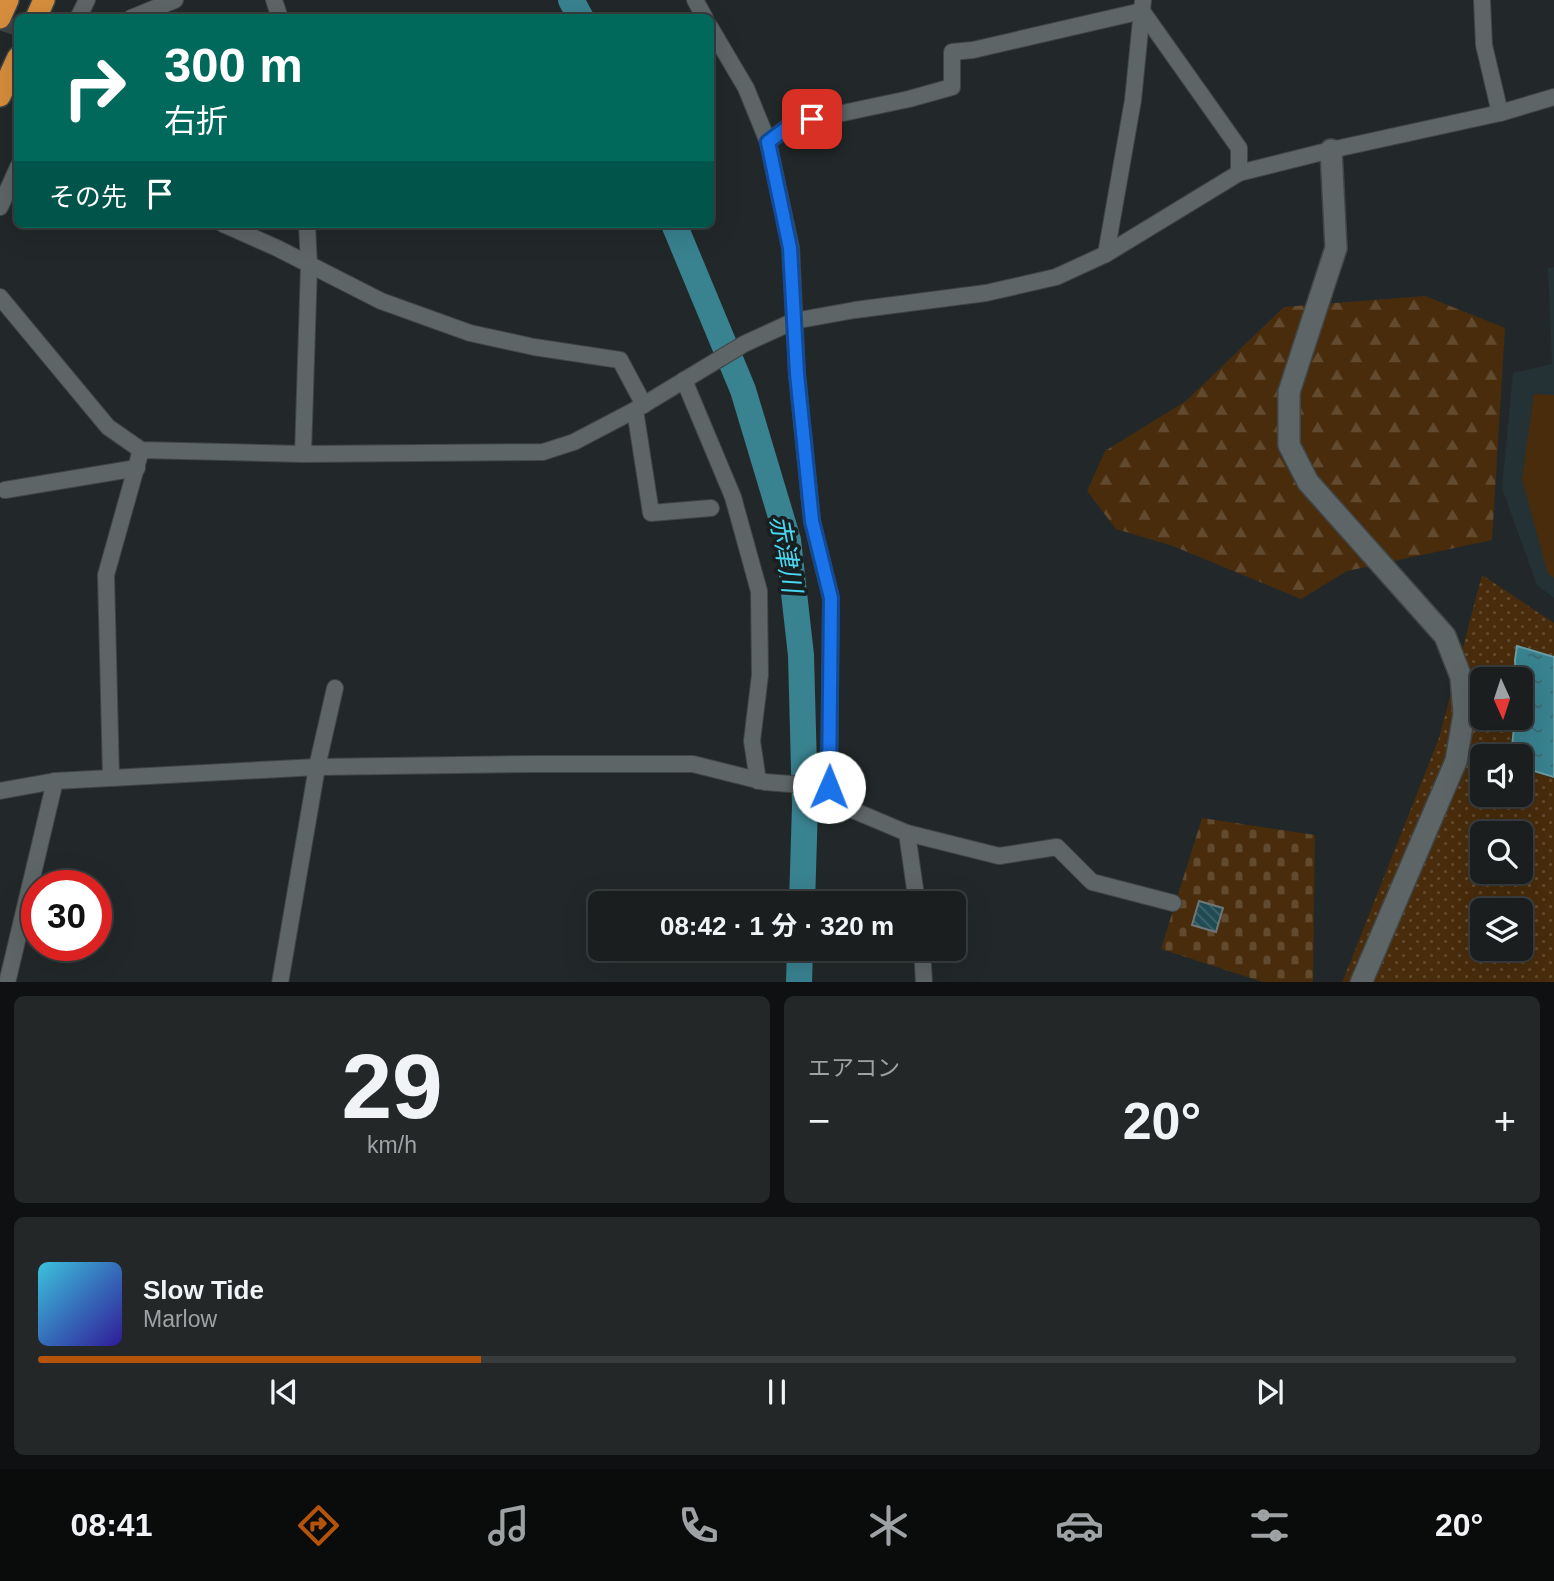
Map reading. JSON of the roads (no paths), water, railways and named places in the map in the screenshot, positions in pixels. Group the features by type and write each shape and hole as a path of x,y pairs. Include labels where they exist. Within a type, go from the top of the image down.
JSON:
{"highway":[{"path":"0,18 8,0"},
{"path":"0,96 14,66"}],"street":[{"path":"141,14 175,0"},
{"path":"1482,0 1484,45 1500,113"},
{"path":"768,142 792,124 952,87 952,52 972,50 1142,6"},
{"path":"1142,6 1239,148 1239,173"},
{"path":"1106,254 1133,100 1142,6"},
{"path":"0,791 55,781 317,766 693,764 761,781 829,787 831,598 812,521 790,248 768,142 746,88 714,34"},
{"path":"0,297 108,427 141,450 303,454 543,452 574,442 639,408 744,344 794,321 986,293 1056,277 1106,254 1239,173 1500,113 1554,97"},
{"path":"1331,150 1336,248 1289,392 1289,445 1308,482 1445,636 1461,677 1464,714 1456,761 1361,982"},
{"path":"0,207 14,175"},
{"path":"232,228 381,301 470,333 534,347 620,360 639,408 651,513 711,508"},
{"path":"303,454 309,266 307,228"},
{"path":"689,376 733,497 759,591 760,675 752,741 761,781"},
{"path":"111,777 106,575 141,450"},
{"path":"5,490 137,468"},
{"path":"280,982 317,766 335,688"},
{"path":"7,982 55,781"},
{"path":"829,800 907,832 999,856 1057,847 1092,882 1173,903"},
{"path":"907,832 914,891"},
{"path":"923,961 924,982"}],"water":[{"path":"1517,646 1554,657 1554,777 1533,771 1533,744 1512,744 1514,730 1533,730 1533,667 1515,667"}],"waterway":[{"name":"赤津川","path":"571,0 579,14"},
{"name":"赤津川","path":"676,228 743,390 788,540 801,655 805,806 802,891"},
{"name":"赤津川","path":"799,982 800,961"}],"tunnel":[{"path":"0,22 14,27"}]}
